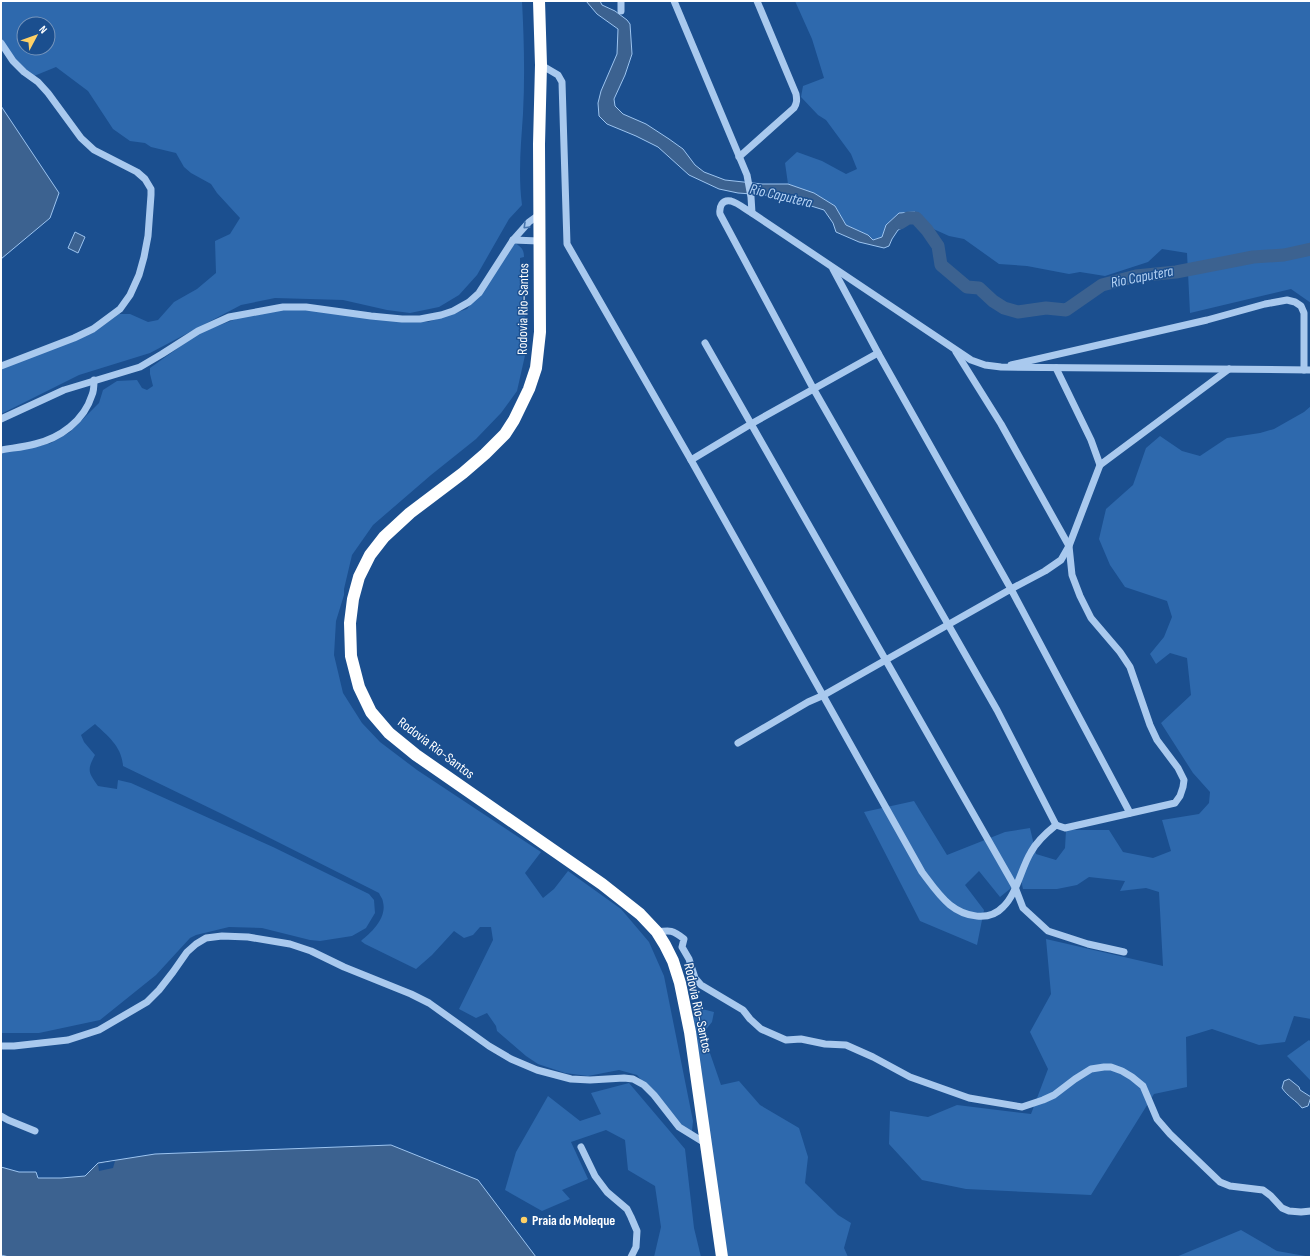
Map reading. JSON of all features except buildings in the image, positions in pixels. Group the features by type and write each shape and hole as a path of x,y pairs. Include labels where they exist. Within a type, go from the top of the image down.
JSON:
{"highway":[{"name":"Rodovia Rio-Santos","path":"539,1 541,65 539,144 540,332 536,368 529,390 505,434 463,473 410,513 384,537 370,555 360,577 353,599 350,623 351,656 359,687 371,712 389,733 416,755 602,884 640,914 665,945 673,961 680,983 690,1032 722,1257"}],"street":[{"path":"621,1 621,11"},
{"path":"674,1 747,176 752,213"},
{"path":"739,157 794,108 797,100 796,94 757,1"},
{"path":"1,43 13,61 24,72 38,82 48,93 81,138 94,150 137,172 146,179 151,189 148,236 144,257 139,275 130,295 120,309 92,329 74,338 1,366"},
{"path":"541,65 558,75 562,82 567,244 824,695 922,872 950,906 963,913 984,917 1003,907 1010,898 1035,844 1056,825"},
{"path":"955,350 1001,424 1069,546 1072,575 1091,618 1120,652 1130,667 1157,740 1178,768 1184,780 1180,796 1175,803 1070,828 1056,825 997,710 814,388 730,233 720,214 719,209 721,204 730,201 752,213 955,350 971,360 985,365 1001,367 1056,368 1229,368 1308,370 1304,313 1301,306 1295,302 1287,300 1265,304 1207,320 1001,367"},
{"path":"1,419 64,390 140,367 198,331 229,317 283,307 306,307 371,316 420,319 453,311 469,302 479,293 513,240 529,222 540,214"},
{"path":"513,240 539,241"},
{"path":"832,267 878,353 1011,589 1130,813"},
{"path":"706,343 1015,887 1023,908 1048,930 1088,944 1124,952"},
{"path":"691,460 751,424 878,353"},
{"path":"1056,368 1091,440 1100,465"},
{"path":"738,744 808,702 824,695 948,624 1045,571 1061,560 1069,546 1100,465 1229,368"},
{"path":"1,450 46,441 74,425 86,410 92,395 94,380"},
{"path":"656,932 675,932 684,940 682,947 689,959 692,973 701,985 743,1010 761,1029 786,1040 801,1039 825,1044 846,1045 874,1057 910,1077 969,1098 1022,1107 1054,1095 1075,1079 1091,1070 1111,1067 1122,1071 1132,1076 1143,1086 1157,1120 1220,1182 1230,1186 1263,1190 1282,1208 1288,1211 1311,1211"},
{"path":"1,1046 68,1040 99,1030 147,1002 159,990 187,952 196,944 206,938 222,936 248,937 290,944 411,994 430,1003 489,1046 511,1060 537,1070 571,1079 633,1079 644,1085 654,1094 679,1128 705,1143"},
{"path":"680,983 692,973"},
{"path":"1,1116 34,1130"},
{"path":"581,1147 595,1176 606,1192 628,1209 632,1217 637,1231 636,1247 631,1257"}],"shaded area":[{"path":"1,1 522,1 524,100 520,170 522,205 509,219 477,275 459,295 439,307 410,313 387,310 343,300 275,298 241,305 150,353 79,375 1,414 1,368 93,333 119,314 130,314 148,322 158,320 174,302 197,289 216,273 215,241 230,234 240,218 217,193 211,184 191,173 184,167 176,153 151,147 145,143 130,141 113,129 88,91 56,67 34,76 16,63 1,38"},
{"path":"795,1 1311,1 1311,303 1291,289 1190,313 1187,253 1162,249 1148,262 1105,276 1080,272 1069,274 1027,266 999,264 964,239 949,236 929,227 915,212 899,213 886,225 882,237 873,240 868,235 846,225 835,206 814,193 788,184 785,163 797,152 822,161 846,174 857,169 851,154 826,120 818,115 801,97 803,86 824,78 812,39"},
{"path":"515,243 522,248 524,254 524,257 520,258 520,265 524,266 526,351 517,391 501,413 476,439 431,475 373,525 352,555 344,595 336,621 334,655 343,693 362,723 380,742 417,770 541,852 525,873 543,898 554,889 568,871 621,909 649,942 664,976 693,1121 692,1131 686,1131 637,1075 619,1070 588,1076 565,1073 538,1064 526,1056 497,1031 496,1026 487,1013 476,1018 459,1009 493,940 491,927 480,927 473,935 464,938 454,931 432,955 416,969 365,944 361,941 374,929 383,914 383,901 379,893 123,766 120,753 114,742 95,724 81,735 84,742 95,755 90,771 98,786 117,789 118,780 131,783 273,847 369,894 374,900 375,913 366,928 352,936 320,941 310,940 262,928 229,927 196,935 190,938 156,975 100,1020 39,1033 1,1033 1,452 32,448 51,443 70,432 99,403 103,390 117,381 137,380 142,388 147,390 153,386 150,368 199,333 244,316 291,308 388,320 428,322 467,309"},
{"path":"1311,406 1311,1019 1294,1016 1285,1042 1259,1045 1212,1029 1186,1037 1187,1087 1154,1094 1091,1195 966,1189 922,1180 889,1144 890,1111 928,1117 957,1105 1031,1114 1048,1069 1030,1032 1051,994 1046,939 1163,966 1159,892 1146,888 1120,891 1125,881 1089,877 1077,885 1057,889 1023,889 1021,880 1000,897 979,871 965,885 984,910 977,945 920,921 864,812 914,801 947,855 1005,832 1030,828 1036,854 1056,860 1065,848 1066,830 1109,830 1123,852 1153,858 1171,851 1162,820 1199,814 1209,803 1210,792 1193,773 1161,723 1191,695 1187,658 1170,653 1156,664 1150,654 1164,637 1172,617 1167,601 1125,587 1110,565 1099,539 1106,509 1133,485 1146,448 1160,436 1182,451 1200,456 1227,438 1260,433 1274,429 1304,412"},
{"path":"702,1009 714,1012 712,1022 703,1033 721,1085 739,1081 760,1105 799,1128 808,1157 805,1183 838,1215 851,1223 844,1248 848,1257 725,1257 691,1021 696,1011"},
{"path":"1309,1040 1311,1042 1311,1081 1287,1056"},
{"path":"629,1083 685,1149 694,1228 701,1257 654,1257 661,1227 655,1186 628,1170 625,1140 606,1130 571,1142 588,1179 562,1190 570,1199 542,1211 505,1190 516,1152 548,1096 580,1121 601,1114 591,1093"},
{"path":"1241,1230 1277,1251 1311,1257 1176,1257"}],"water":[{"path":"586,1 600,1 602,5 615,11 630,24 632,54 625,75 614,99 615,106 623,114 646,124 683,149 695,165 704,172 725,180 762,184 788,184 814,193 835,206 846,225 868,235 873,240 882,237 886,225 899,213 915,212 916,218 906,221 902,228 898,230 889,246 884,248 859,242 836,232 833,223 824,210 779,196 738,193 719,189 689,175 658,147 607,124 599,116 598,103 601,91 617,54 618,29 597,14"},
{"path":"1,106 59,193 50,218 1,259"},
{"path":"75,232 85,237 78,253 68,248"},
{"path":"1289,1079 1299,1087 1300,1090 1311,1097 1308,1106 1302,1108 1282,1088 1284,1081"},
{"path":"391,1145 478,1180 536,1257 9,1257 1,1255 1,1167 19,1172 36,1172 38,1178 61,1178 85,1176 98,1163 155,1154"}],"pier":[{"path":"115,1161 113,1168 99,1171 98,1164"}],"waterway":[{"name":"Rio Caputera","path":"900,223 908,218 916,218 927,230 938,246 941,265 967,287 979,288 993,301 1004,308 1018,312 1046,308 1066,310 1102,285 1136,276 1176,272 1253,257 1284,255 1311,249"}],"place":[{"name":"Praia do Moleque","path":"524,1220"}]}
